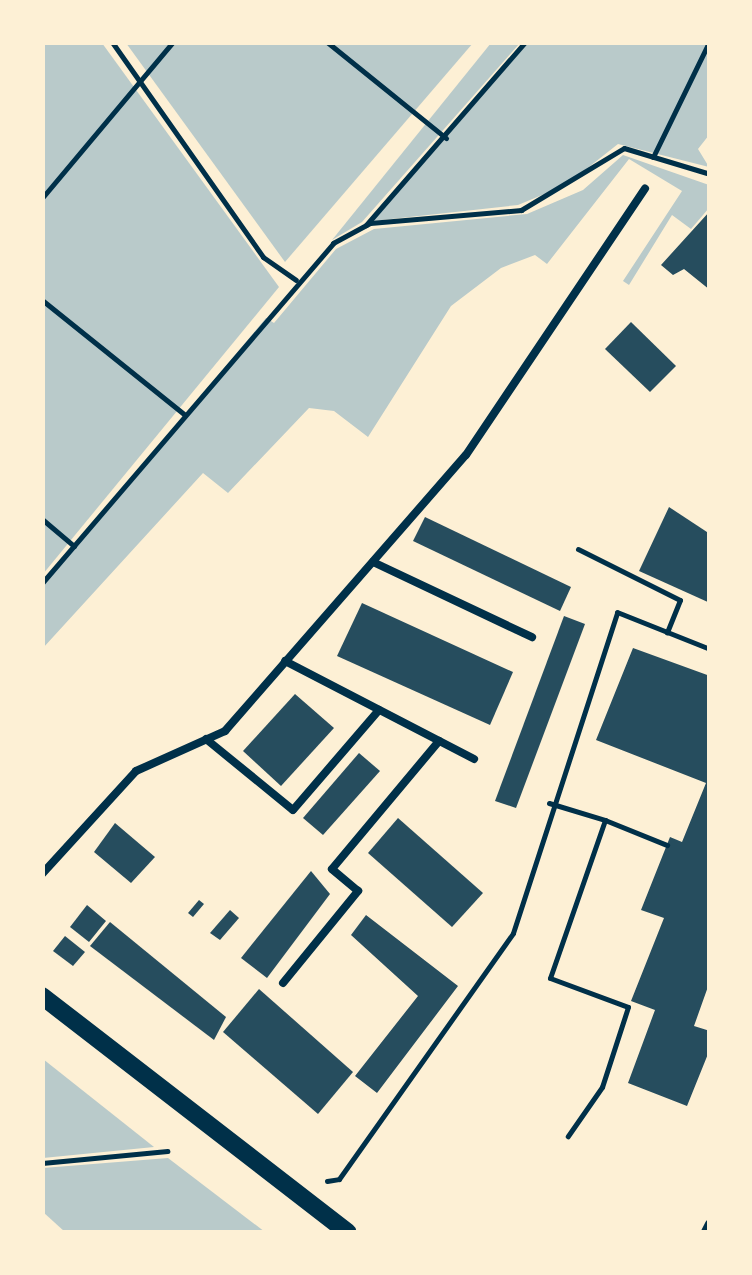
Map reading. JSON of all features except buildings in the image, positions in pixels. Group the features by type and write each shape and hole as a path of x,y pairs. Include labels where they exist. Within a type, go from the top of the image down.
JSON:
{"street":[{"path":"42,996 347,1232"},
{"path":"706,1232 710,1224"}],"lane":[{"path":"42,874 136,771 225,731 466,455 645,189"},
{"path":"373,562 532,637"},
{"path":"285,661 474,759"},
{"path":"206,739 293,810 379,710"},
{"path":"282,982 358,891 332,870 439,742"}],"path":[{"path":"112,42 281,277 285,294"},
{"path":"42,198 174,42"},
{"path":"327,42 446,138"},
{"path":"42,583 296,280 364,227 446,138 525,42"},
{"path":"653,157 709,42"},
{"path":"710,144 710,152"},
{"path":"364,227 520,210 624,148 709,174"},
{"path":"281,277 296,280"},
{"path":"42,300 184,414"},
{"path":"42,519 74,546"},
{"path":"578,549 680,600"},
{"path":"667,632 684,592"},
{"path":"327,1181 340,1179 513,934 533,894 549,802 617,612 710,649"},
{"path":"549,802 667,844"},
{"path":"568,1136 602,1087 628,1006 550,978 605,820"},
{"path":"42,1163 167,1151"}],"shaded area":[{"path":"43,43 102,43 279,287 43,574"},
{"path":"126,43 473,43 285,262"},
{"path":"491,43 520,43 362,222 332,240"},
{"path":"528,43 709,43 709,135 698,149 709,167 618,144 566,185 518,205 373,221"},
{"path":"623,155 709,185 709,208 691,229 672,215 629,285 623,281 682,191 629,159 547,264 535,255 501,268 451,306 368,437 334,411 309,408 228,493 203,473 43,648 43,584 266,318 274,323 336,249 374,229 527,214 583,190"},
{"path":"43,1059 154,1147 43,1158"},
{"path":"168,1158 265,1232 65,1232 43,1212 43,1168"}]}
